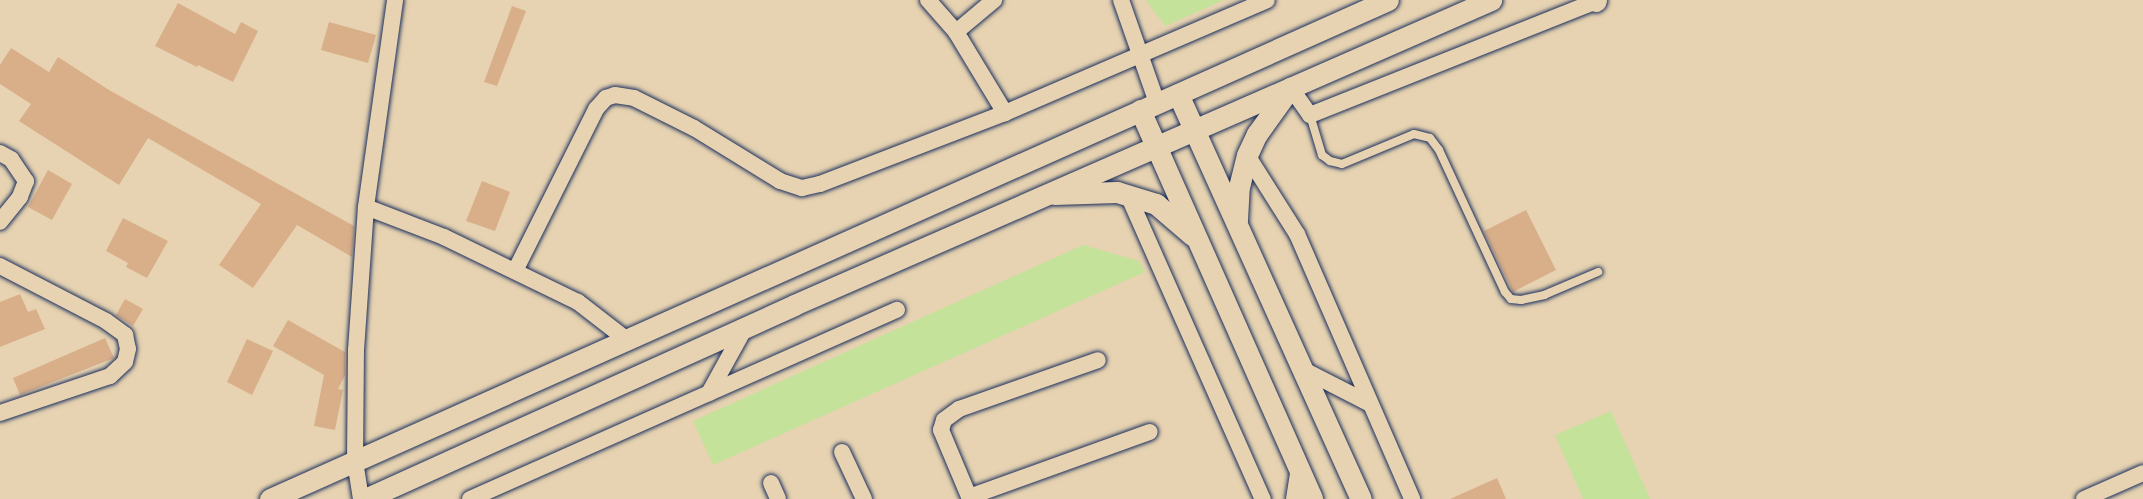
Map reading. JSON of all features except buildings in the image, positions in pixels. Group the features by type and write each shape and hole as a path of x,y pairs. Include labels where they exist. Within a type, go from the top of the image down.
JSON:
{"street":[{"path":"394,0 366,207 356,350 355,461 363,499 746,326 1491,0"},
{"path":"928,0 956,32 1005,112"},
{"path":"956,32 994,0"},
{"path":"1121,0 1140,56 1156,147 1312,499"},
{"path":"515,271 596,109 606,98 615,94 634,98 694,128 780,181 802,188 820,184 1005,112 1267,0"},
{"path":"270,499 1388,0"},
{"path":"1291,88 1310,115 1596,0"},
{"path":"1237,224 1239,187 1247,154 1257,134 1291,88"},
{"path":"1178,94 1361,499"},
{"path":"0,153 11,159 26,181 20,197 0,222"},
{"path":"1247,154 1297,234 1412,499"},
{"path":"1048,194 1078,195 1117,192 1128,195 1155,204 1197,240"},
{"path":"1128,195 1263,499"},
{"path":"366,207 444,237 578,302 627,340"},
{"path":"0,266 106,321 125,335 128,349 125,362 110,376 0,413"},
{"path":"470,499 897,310"},
{"path":"709,393 746,326"},
{"path":"1098,360 951,413 941,430 970,498 1150,432"},
{"path":"1302,369 1370,404"},
{"path":"842,452 864,499"},
{"path":"1294,499 1299,469"},
{"path":"2084,499 2143,473"}],"lane":[{"path":"1310,115 1322,155 1342,164 1413,134 1422,134 1430,138 1438,150 1505,292 1511,299 1521,300 1544,295 1598,272"}],"green space":[{"path":"1146,0 1224,0 1165,26"},
{"path":"1083,245 1139,261 1145,272 713,465 693,421"},
{"path":"1611,411 1650,499 1583,499 1555,435"}]}
